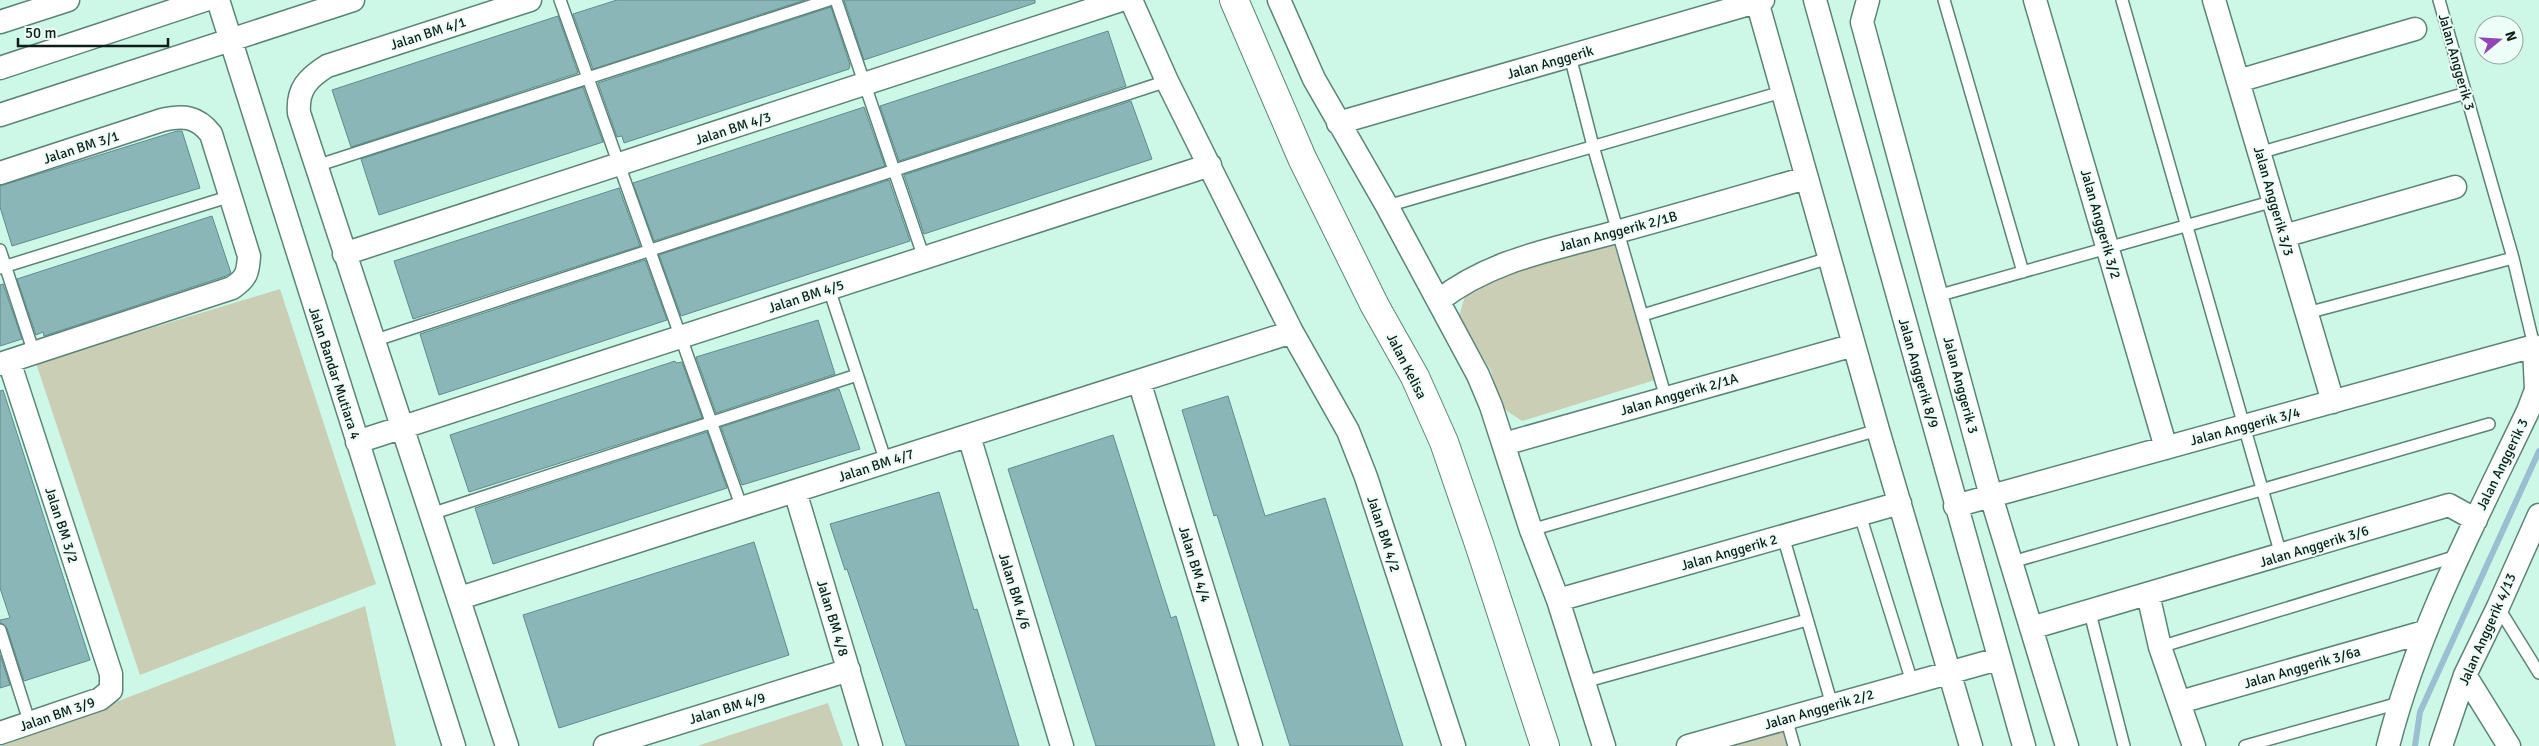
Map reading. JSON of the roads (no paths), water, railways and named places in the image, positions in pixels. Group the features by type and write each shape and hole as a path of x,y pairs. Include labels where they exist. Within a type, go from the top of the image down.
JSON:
{"main road":[{"name":"Jalan Kelisa","path":"1234,0 1302,158 1375,306 1415,377 1444,442 1545,746"}],"street":[{"path":"0,22 68,0"},
{"path":"0,68 205,0"},
{"name":"Jalan Bandar Mutiara 4","path":"218,0 454,746"},
{"path":"0,115 353,0"},
{"name":"Jalan BM 4/1","path":"507,746 460,598 344,254 299,113 298,103 300,92 307,79 327,66 530,0"},
{"name":"Jalan BM 4/3","path":"344,254 1121,0"},
{"name":"Jalan BM 4/2","path":"1131,0 1167,81 1292,332 1348,431 1369,486 1454,746"},
{"path":"1280,0 1314,79 1387,206 1478,375 1504,444 1531,530 1558,600 1604,746"},
{"name":"Jalan Anggerik 8/9","path":"1815,0 1955,506 2024,746"},
{"name":"Jalan Anggerik 3","path":"1868,0 1862,22 1992,496 2066,746"},
{"name":"Jalan Anggerik 3/2","path":"2035,0 2166,448"},
{"name":"Jalan Anggerik 3/3","path":"2214,0 2333,402"},
{"path":"1760,1 1782,92 1806,178 1971,746"},
{"name":"Jalan Anggerik","path":"1338,123 1760,1"},
{"path":"2238,81 2415,29"},
{"name":"Jalan BM 3/1","path":"0,173 162,120 177,116 192,118 203,124 211,134 249,256 245,280 232,288 34,353"},
{"name":"Jalan BM 4/5","path":"357,442 1210,165"},
{"name":"Jalan Anggerik 2/1B","path":"1438,301 1457,286 1483,272 1521,257 1618,232 1806,178"},
{"path":"2284,236 2455,187"},
{"name":"Jalan BM 4/7","path":"460,598 1292,332"},
{"name":"Jalan Anggerik 2/1A","path":"1504,444 1854,345"},
{"name":"Jalan Anggerik 3/4","path":"1955,506 2534,346"},
{"name":"Jalan Anggerik 3","path":"2388,746 2399,703 2424,632 2528,411 2536,390 2537,369 2534,346"},
{"path":"5,363 34,353"},
{"name":"Jalan BM 3/2","path":"5,363 111,674 111,690"},
{"name":"Jalan BM 4/4","path":"1139,381 1251,746"},
{"name":"Jalan BM 4/6","path":"969,436 1062,746"},
{"name":"Jalan BM 4/8","path":"795,491 871,746"},
{"name":"Jalan Anggerik 2","path":"1558,600 1900,503"},
{"name":"Jalan Anggerik 3/6","path":"2031,628 2090,613 2148,594 2449,506 2476,520"},
{"name":"Jalan Anggerik 4/13","path":"2441,746 2465,675 2537,527"},
{"path":"2148,594 2160,647 2194,746"},
{"name":"Jalan Anggerik 3/6a","path":"2180,702 2424,632"},
{"name":"Jalan Anggerik 2/2","path":"1688,746 1998,659"},
{"name":"Jalan BM 4/9","path":"605,746 849,670"},
{"path":"2465,675 2509,746"},
{"name":"Jalan BM 3/9","path":"0,733 100,700 111,690"}],"lane":[{"path":"560,0 742,508"},
{"path":"316,166 829,0"},
{"path":"836,0 924,258"},
{"path":"1944,0 2023,272"},
{"path":"2122,0 2281,555"},
{"name":"Jalan Anggerik 3","path":"2440,0 2513,258 2534,346"},
{"path":"1570,56 1593,146 1666,398"},
{"path":"373,341 1167,81"},
{"path":"1387,206 1782,92"},
{"path":"2260,153 2466,94"},
{"path":"3,268 231,196"},
{"path":"1937,296 2274,201"},
{"path":"0,250 3,268 34,353"},
{"path":"1643,315 1829,258"},
{"path":"2307,313 2513,258"},
{"path":"829,289 886,462"},
{"path":"431,514 857,374"},
{"path":"2012,562 2489,424"},
{"path":"1531,530 1878,430"},
{"path":"1860,515 1912,682"},
{"path":"1783,536 1832,706"},
{"path":"2160,647 2459,556"},
{"path":"2498,607 2539,673"},
{"path":"2090,613 2124,746"},
{"path":"1584,682 1807,620"},
{"path":"0,630 30,724"},
{"path":"2245,746 2399,703"},
{"path":"1786,718 1794,746"}],"waterway":[{"path":"2415,746 2420,712 2539,451"}]}
